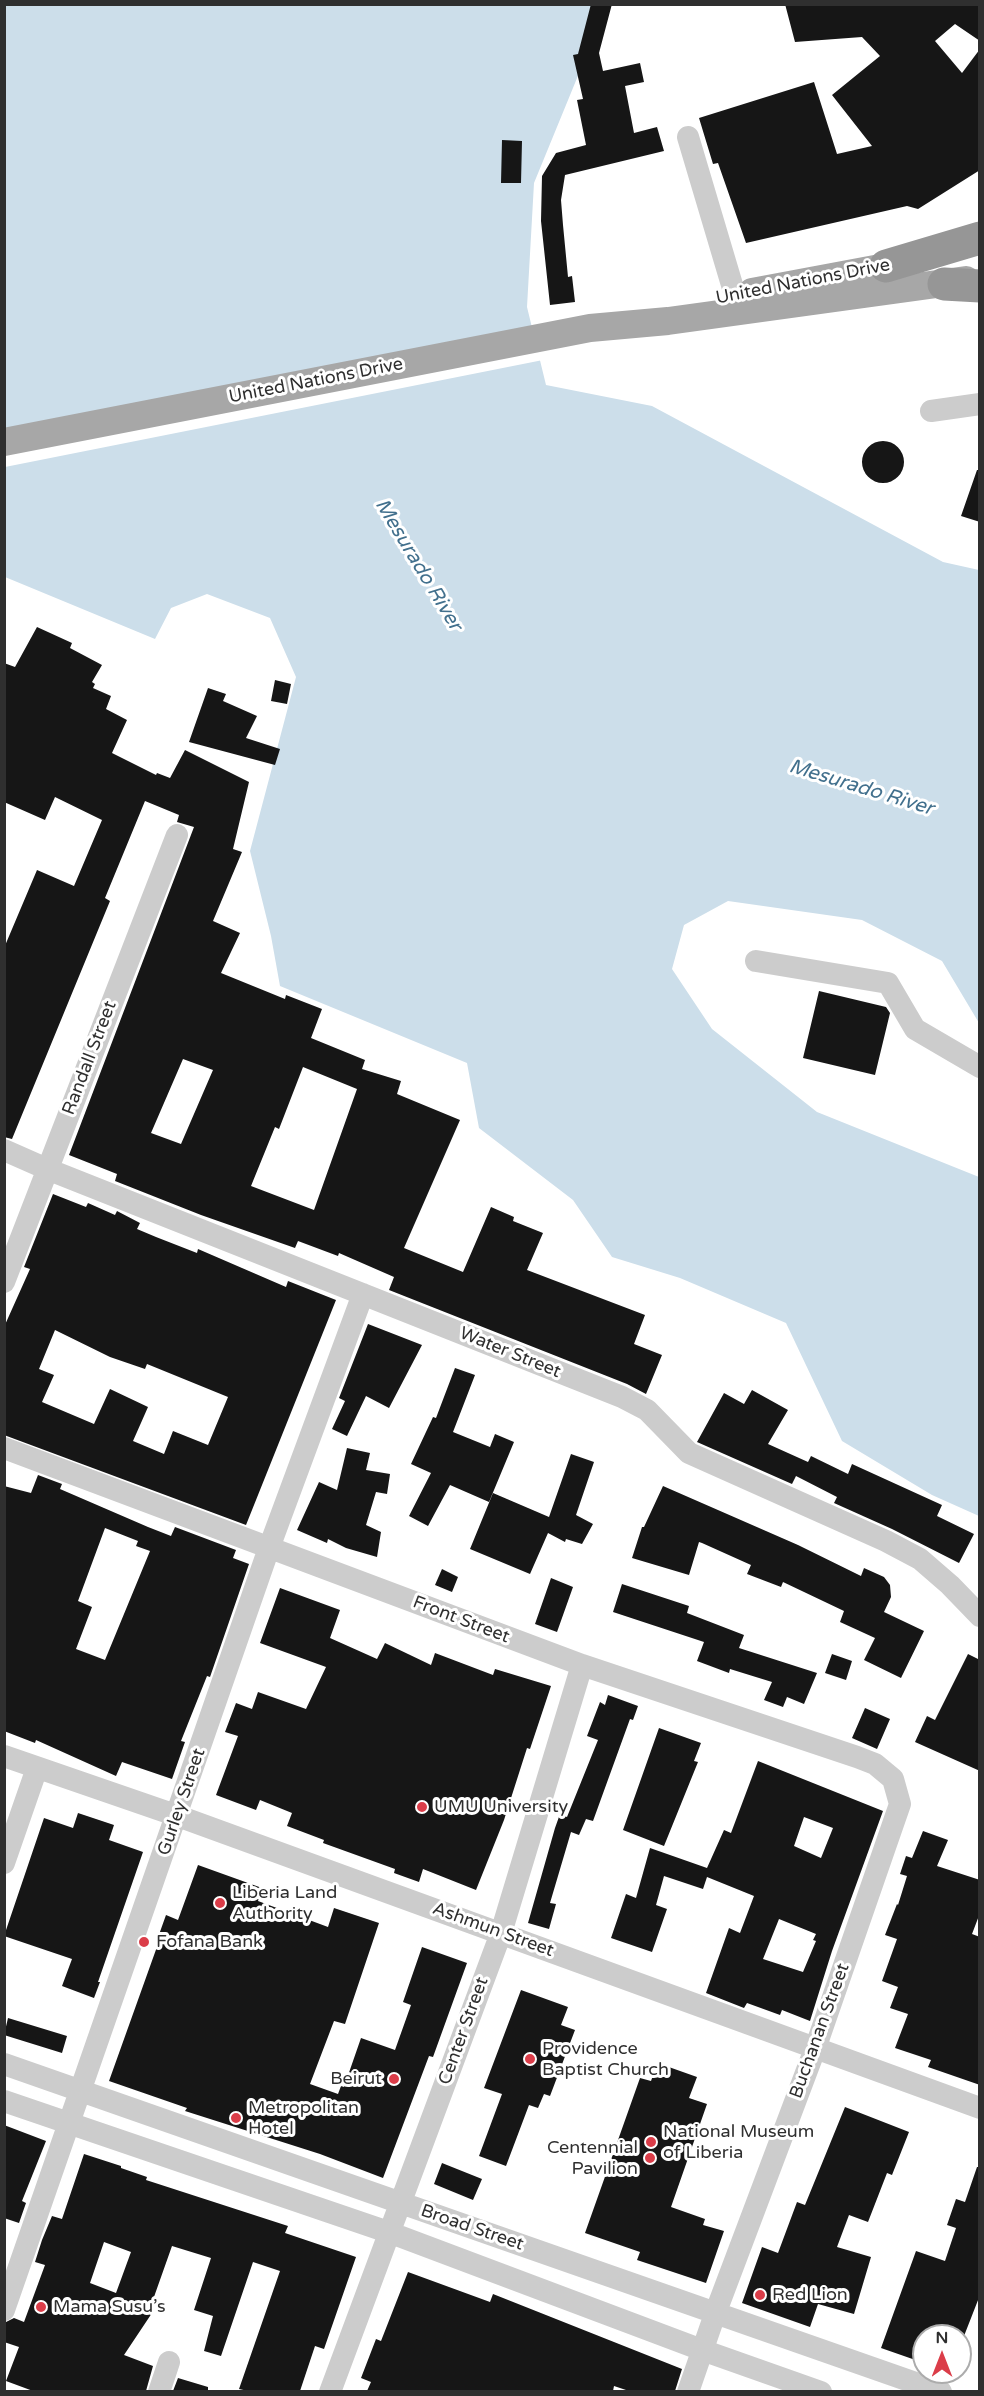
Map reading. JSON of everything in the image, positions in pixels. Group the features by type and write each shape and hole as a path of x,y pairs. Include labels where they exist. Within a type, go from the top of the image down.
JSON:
{"highway":[{"path":"886,266 980,238"},
{"path":"944,284 980,286"}],"main road":[{"name":"United Nations Drive","path":"629,323 662,309 980,249"},
{"name":"United Nations Drive","path":"4,442 590,328 668,321 980,278"}],"street":[{"path":"688,137 735,295"},
{"path":"931,411 980,405"},
{"name":"Randall Street","path":"4,1282 177,835"},
{"path":"756,961 888,982 915,1029 980,1066"},
{"name":"Water Street","path":"4,1150 622,1397 647,1410 689,1453 920,1559 950,1585 980,1616"},
{"name":"Gurley Street","path":"4,2310 178,1816 269,1548 363,1294"},
{"name":"Front Street","path":"4,1448 582,1665 866,1760 893,1779 900,1804"},
{"name":"Center Street","path":"330,2391 391,2233 501,1933 582,1665"},
{"name":"Ashmun Street","path":"4,1756 178,1816 980,2108"},
{"path":"4,1863 37,1768"},
{"name":"Buchanan Street","path":"688,2391 815,2049 900,1804"},
{"name":"Broad Street","path":"4,2064 940,2391"},
{"name":"Broad Street","path":"4,2101 391,2233 702,2350 821,2391"},
{"path":"159,2391 169,2362"}],"water":[{"name":"Mesurado River","path":"5,5 607,5 534,183 527,307 546,385 652,406 943,562 979,570 979,1023 942,961 862,920 728,901 684,925 672,969 712,1029 817,1112 979,1177 979,1516 932,1495 842,1441 786,1323 680,1278 612,1257 573,1200 479,1128 467,1063 280,986 271,936 250,851 296,677 270,618 207,594 171,608 155,639 5,577"}],"pier":[{"path":"535,328 543,360 5,467 5,433"}],"building":[{"path":"591,4 612,4 599,53 603,71 640,63 644,82 625,86 634,133 657,127 664,151 565,175 561,200 568,277 572,276 575,302 550,305 541,221 542,176 556,153 586,145 577,100 583,99 573,55 578,54"},
{"path":"785,4 980,4 980,41 955,24 935,41 962,73 980,49 980,170 918,209 907,206 746,243 718,163 713,164 699,118 814,82 837,154 872,146 832,95 880,56 862,37 795,42"},
{"path":"502,140 522,141 521,183 501,183"},
{"path":"883,441 898,447 904,462 898,477 883,483 868,477 862,462 868,447"},
{"path":"977,470 980,470 980,522 961,516"},
{"path":"37,627 72,643 70,648 102,665 92,682 95,684 93,688 111,696 106,709 127,720 112,753 156,775 157,773 170,778 185,750 249,782 233,849 242,852 213,921 240,933 221,973 285,999 286,995 322,1009 311,1038 365,1060 362,1069 401,1081 397,1094 460,1120 404,1248 463,1272 491,1207 514,1217 513,1221 543,1233 527,1270 645,1315 634,1344 662,1355 646,1394 627,1384 389,1290 394,1277 339,1253 338,1256 298,1241 295,1248 201,1215 115,1181 117,1174 69,1155 194,827 177,822 179,815 145,801 105,898 110,901 12,1139 4,1137 4,948 37,870 74,886 102,820 55,797 45,820 4,802 4,663 15,667","holes":["183,1059 213,1070 181,1144 151,1133","303,1067 357,1089 314,1210 251,1186 275,1127 279,1129"]},
{"path":"275,680 291,684 287,704 271,701"},
{"path":"208,688 226,694 223,701 257,716 246,738 280,749 275,765 189,742"},
{"path":"819,991 886,1007 890,1013 875,1075 803,1058"},
{"path":"53,1194 86,1207 88,1203 115,1215 117,1211 140,1223 137,1229 156,1237 197,1253 198,1249 286,1287 288,1281 336,1300 246,1525 4,1435 4,1327 30,1269 24,1267","holes":["55,1330 110,1357 145,1369 147,1364 228,1397 208,1445 173,1431 164,1454 133,1441 148,1407 110,1389 94,1424 42,1402 54,1375 39,1369"]},
{"path":"368,1324 422,1345 389,1408 366,1396 347,1436 332,1429 345,1401 339,1398"},
{"path":"455,1368 475,1375 453,1432 490,1447 495,1434 514,1442 489,1502 450,1485 428,1526 409,1516 431,1473 411,1464 433,1417 436,1418"},
{"path":"752,1390 788,1410 768,1444 808,1462 811,1456 848,1474 852,1464 942,1505 937,1516 974,1534 959,1563 834,1503 837,1497 796,1476 792,1484 697,1442 724,1393 744,1404"},
{"path":"347,1448 370,1453 366,1470 390,1474 387,1494 376,1492 366,1525 381,1532 377,1557 346,1548 328,1539 327,1543 297,1530 319,1482 337,1490"},
{"path":"571,1454 594,1462 576,1515 593,1524 582,1544 566,1539 565,1542 548,1533 530,1574 470,1549 493,1493 549,1517"},
{"path":"38,1475 62,1484 60,1489 171,1536 175,1527 236,1550 233,1558 249,1564 210,1677 207,1676 181,1741 185,1742 172,1779 122,1762 116,1776 36,1740 35,1743 4,1731 4,1486 31,1493","holes":["105,1528 138,1541 136,1546 150,1551 105,1660 76,1649 92,1607 78,1601"]},
{"path":"663,1486 798,1545 861,1576 864,1568 884,1577 890,1585 891,1597 884,1612 924,1631 901,1678 864,1660 875,1638 840,1622 844,1611 783,1582 781,1587 747,1574 751,1565 702,1543 699,1542 689,1575 632,1558 642,1527"},
{"path":"442,1569 458,1577 452,1592 435,1585"},
{"path":"551,1578 573,1587 557,1632 535,1624"},
{"path":"622,1584 689,1606 687,1613 744,1635 739,1648 817,1673 804,1704 787,1697 783,1707 764,1700 772,1682 730,1669 729,1673 697,1661 704,1642 613,1612"},
{"path":"280,1588 340,1610 330,1638 377,1659 385,1643 431,1665 435,1653 493,1675 495,1669 551,1686 530,1749 527,1748 504,1820 476,1890 423,1869 419,1882 394,1873 395,1869 323,1843 324,1840 287,1826 292,1813 260,1800 256,1810 216,1795 238,1736 225,1732 236,1703 252,1709 258,1692 306,1709 326,1667 260,1643"},
{"path":"832,1654 852,1661 846,1680 825,1673"},
{"path":"968,1654 980,1660 980,1771 915,1742 927,1716 935,1720"},
{"path":"608,1695 638,1706 633,1720 630,1719 593,1821 586,1819 579,1835 571,1832 550,1903 556,1904 549,1929 528,1923 560,1814 567,1817 598,1740 587,1736 600,1702 605,1705"},
{"path":"865,1708 890,1719 877,1749 852,1738"},
{"path":"659,1728 701,1743 694,1761 698,1762 664,1846 623,1830"},
{"path":"758,1761 883,1811 832,1951 810,2021 782,2010 780,2015 747,2003 744,2008 706,1993 729,1928 740,1933 754,1896 707,1877 703,1889 664,1876 656,1905 667,1909 652,1952 611,1938 626,1894 636,1898 650,1848 707,1868 724,1830 731,1833","holes":["804,1817 833,1828 821,1858 794,1846","779,1919 816,1934 813,1940 816,1941 803,1972 763,1959"]},
{"path":"78,1813 114,1825 109,1840 143,1852 94,1998 62,1986 72,1959 4,1936 44,1818 73,1828"},
{"path":"923,1831 948,1840 937,1866 980,1880 980,1913 972,1934 980,1937 980,2085 928,2067 931,2060 895,2048 908,2014 890,2008 898,1987 882,1981 897,1939 885,1935 907,1876 900,1874 906,1856 912,1858"},
{"path":"198,1865 262,1888 258,1901 328,1927 334,1908 379,1923 345,2024 334,2021 310,2084 338,2094 341,2086 344,2087 361,2038 395,2050 411,2005 403,2002 422,1947 467,1963 433,2057 429,2056 383,2178 320,2154 185,2111 187,2108 109,2081 158,1944 156,1943 166,1915 178,1920"},
{"name":"Providence Baptist Church","path":"521,1990 568,2007 561,2025 575,2030 550,2096 544,2094 538,2108 529,2105 506,2166 479,2156 502,2094 484,2088"},
{"path":"8,2018 67,2036 62,2053 4,2035"},
{"name":"Centennial Pavilion","path":"666,2066 697,2077 689,2098 707,2104 671,2207 705,2219 703,2225 724,2231 706,2283 637,2260 640,2252 585,2233 640,2078 651,2081 656,2067 664,2070"},
{"path":"845,2107 909,2132 892,2175 887,2173 868,2222 849,2215 837,2247 871,2257 854,2314 818,2304 810,2327 742,2303 762,2247 778,2253 797,2202 805,2205"},
{"path":"4,2125 46,2141 22,2201 26,2203 19,2223 4,2218"},
{"path":"84,2154 121,2166 121,2168 147,2177 146,2180 288,2226 285,2233 356,2257 324,2349 315,2346 300,2391 239,2389 280,2271 253,2262 221,2356 204,2351 213,2316 194,2310 211,2258 172,2246 149,2311 152,2313 124,2355 153,2366 146,2391 33,2391 6,2381 19,2347 4,2342 4,2323 14,2318 24,2322 45,2265 35,2262 42,2240 52,2216 62,2219","holes":["104,2242 131,2252 116,2293 90,2283"]},
{"path":"442,2163 482,2179 473,2200 434,2184"},
{"path":"977,2167 980,2167 980,2295 969,2324 912,2324 912,2359 881,2348 916,2251 945,2261 956,2228 947,2225 956,2199 965,2202"},
{"path":"408,2272 490,2302 493,2294 682,2369 675,2391 629,2391 614,2386 613,2391 367,2391 371,2382 361,2378 376,2339 381,2341"},
{"path":"178,2378 208,2387 208,2391 173,2391"}],"place":[{"name":"UMU University","path":"422,1807"},
{"name":"Liberia Land Authority","path":"220,1903"},
{"name":"Fofana Bank","path":"144,1942"},
{"name":"Providence Baptist Church","path":"530,2059"},
{"name":"Beirut","path":"394,2079"},
{"name":"Metropolitan Hotel","path":"236,2118"},
{"name":"National Museum of Liberia","path":"651,2142"},
{"name":"Centennial Pavilion","path":"650,2158"},
{"name":"Red Lion","path":"760,2295"},
{"name":"Mama Susu’s","path":"41,2307"}]}
